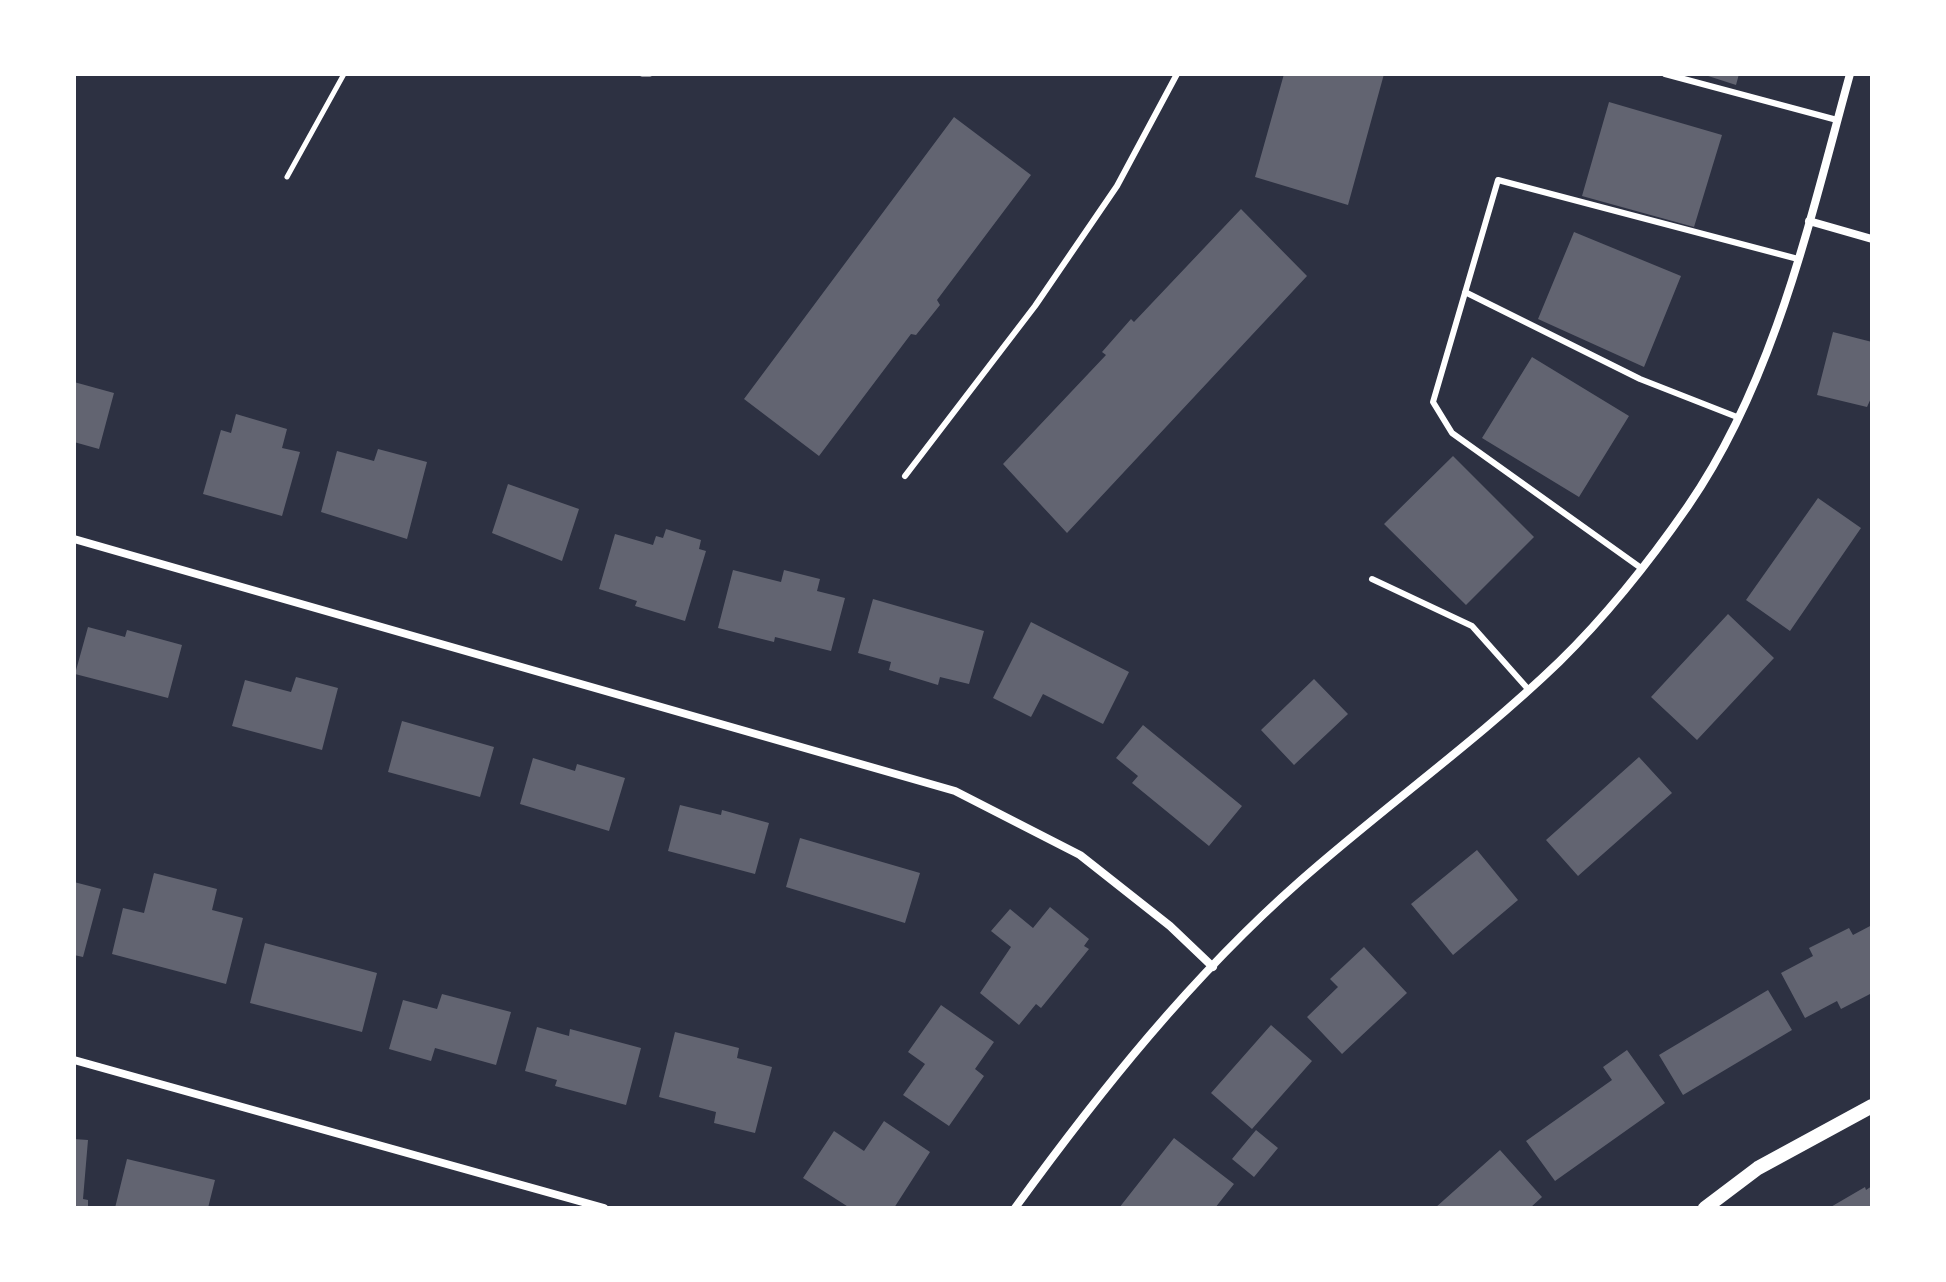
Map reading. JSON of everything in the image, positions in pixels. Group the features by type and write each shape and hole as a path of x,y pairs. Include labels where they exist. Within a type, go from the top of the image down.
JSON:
{"street":[{"path":"1015,1208 1135,1050 1213,967 1298,883 1560,661 1641,568 1690,503 1737,417 1779,320 1850,74"},
{"path":"1809,221 1872,239"},
{"path":"74,539 955,791 1080,855 1170,926 1213,967"},
{"path":"74,1060 604,1208"},
{"path":"1705,1208 1758,1168 1872,1106"}],"lane":[{"path":"905,476 1035,306 1117,186 1177,74"},
{"path":"1665,74 1837,120"},
{"path":"1641,568 1452,433 1433,402 1498,180 1798,259"},
{"path":"1465,292 1640,379 1737,417"},
{"path":"1372,579 1472,626 1528,689"}],"path":[{"path":"287,177 344,74"},
{"path":"642,74 650,74"}],"building":[{"path":"1284,74 1384,74 1348,205 1255,177"},
{"path":"1702,74 1739,74 1736,85"},
{"path":"1609,102 1722,135 1694,227 1582,196"},
{"path":"954,117 1031,175 937,300 940,305 916,335 911,334 819,456 744,399"},
{"path":"1241,209 1307,276 1067,533 1003,464 1106,355 1102,352 1131,319 1134,322"},
{"path":"1574,232 1681,276 1644,367 1538,319"},
{"path":"1833,332 1872,342 1872,396 1867,407 1817,395"},
{"path":"1532,357 1629,416 1579,497 1482,438"},
{"path":"74,382 114,393 99,449 74,442"},
{"path":"236,414 287,429 282,448 300,452 282,516 203,494 221,430 231,433"},
{"path":"378,449 427,462 407,539 321,512 337,451 374,461"},
{"path":"1453,456 1534,537 1466,605 1384,524"},
{"path":"508,484 579,509 562,561 492,533"},
{"path":"1818,498 1861,528 1790,631 1746,600"},
{"path":"666,529 701,540 699,549 706,551 685,621 635,606 637,601 599,589 615,534 653,545 656,536 663,538"},
{"path":"733,570 781,582 784,570 820,579 817,591 845,598 831,651 775,637 774,642 718,628"},
{"path":"873,599 984,631 969,684 940,677 938,685 889,670 891,662 858,653"},
{"path":"1728,614 1774,658 1697,740 1651,697"},
{"path":"1031,622 1129,672 1103,724 1043,694 1031,717 993,698"},
{"path":"88,627 125,637 127,630 182,645 168,698 75,674"},
{"path":"296,677 338,688 322,750 232,726 245,680 291,692"},
{"path":"1314,679 1348,714 1294,765 1261,730"},
{"path":"402,721 494,747 480,797 388,772"},
{"path":"1143,725 1242,806 1209,846 1132,783 1138,776 1116,758"},
{"path":"1639,757 1672,793 1578,876 1546,840"},
{"path":"533,758 575,771 577,764 625,778 609,831 520,804"},
{"path":"680,805 721,815 722,810 769,823 755,874 668,851"},
{"path":"800,838 920,873 905,923 786,887"},
{"path":"1477,850 1518,900 1453,955 1411,904"},
{"path":"154,873 217,889 212,910 243,918 226,984 112,954 123,908 144,913"},
{"path":"74,882 101,889 83,957 74,955"},
{"path":"1050,907 1089,939 1084,946 1089,949 1041,1008 1036,1004 1019,1025 980,993 1011,947 991,931 1010,909 1033,928"},
{"path":"1872,925 1872,993 1841,1009 1837,1001 1805,1018 1781,973 1813,956 1809,948 1849,928 1853,935"},
{"path":"265,943 377,973 362,1032 250,1003"},
{"path":"1364,947 1407,993 1342,1054 1307,1017 1338,987 1330,979"},
{"path":"1768,990 1792,1030 1683,1095 1659,1055"},
{"path":"442,994 511,1012 496,1065 435,1048 431,1061 389,1049 403,1000 437,1009"},
{"path":"941,1005 994,1042 975,1069 984,1076 949,1126 903,1095 925,1064 908,1052"},
{"path":"1271,1025 1312,1061 1252,1129 1211,1093"},
{"path":"537,1027 569,1036 570,1029 641,1048 626,1105 555,1086 557,1080 525,1071"},
{"path":"675,1032 739,1048 737,1058 772,1067 755,1133 714,1123 716,1112 659,1097"},
{"path":"1627,1050 1665,1103 1555,1181 1526,1141 1612,1080 1603,1067"},
{"path":"884,1121 930,1152 894,1208 850,1208 803,1178 834,1131 864,1151"},
{"path":"1256,1130 1278,1148 1254,1177 1232,1159"},
{"path":"1174,1138 1234,1184 1215,1208 1119,1208"},
{"path":"74,1139 88,1140 83,1199 88,1200 88,1208 74,1208"},
{"path":"1500,1150 1542,1197 1530,1208 1435,1208"},
{"path":"127,1159 215,1180 208,1208 115,1208"},
{"path":"1872,1186 1872,1208 1829,1208 1865,1187 1866,1190"}]}
